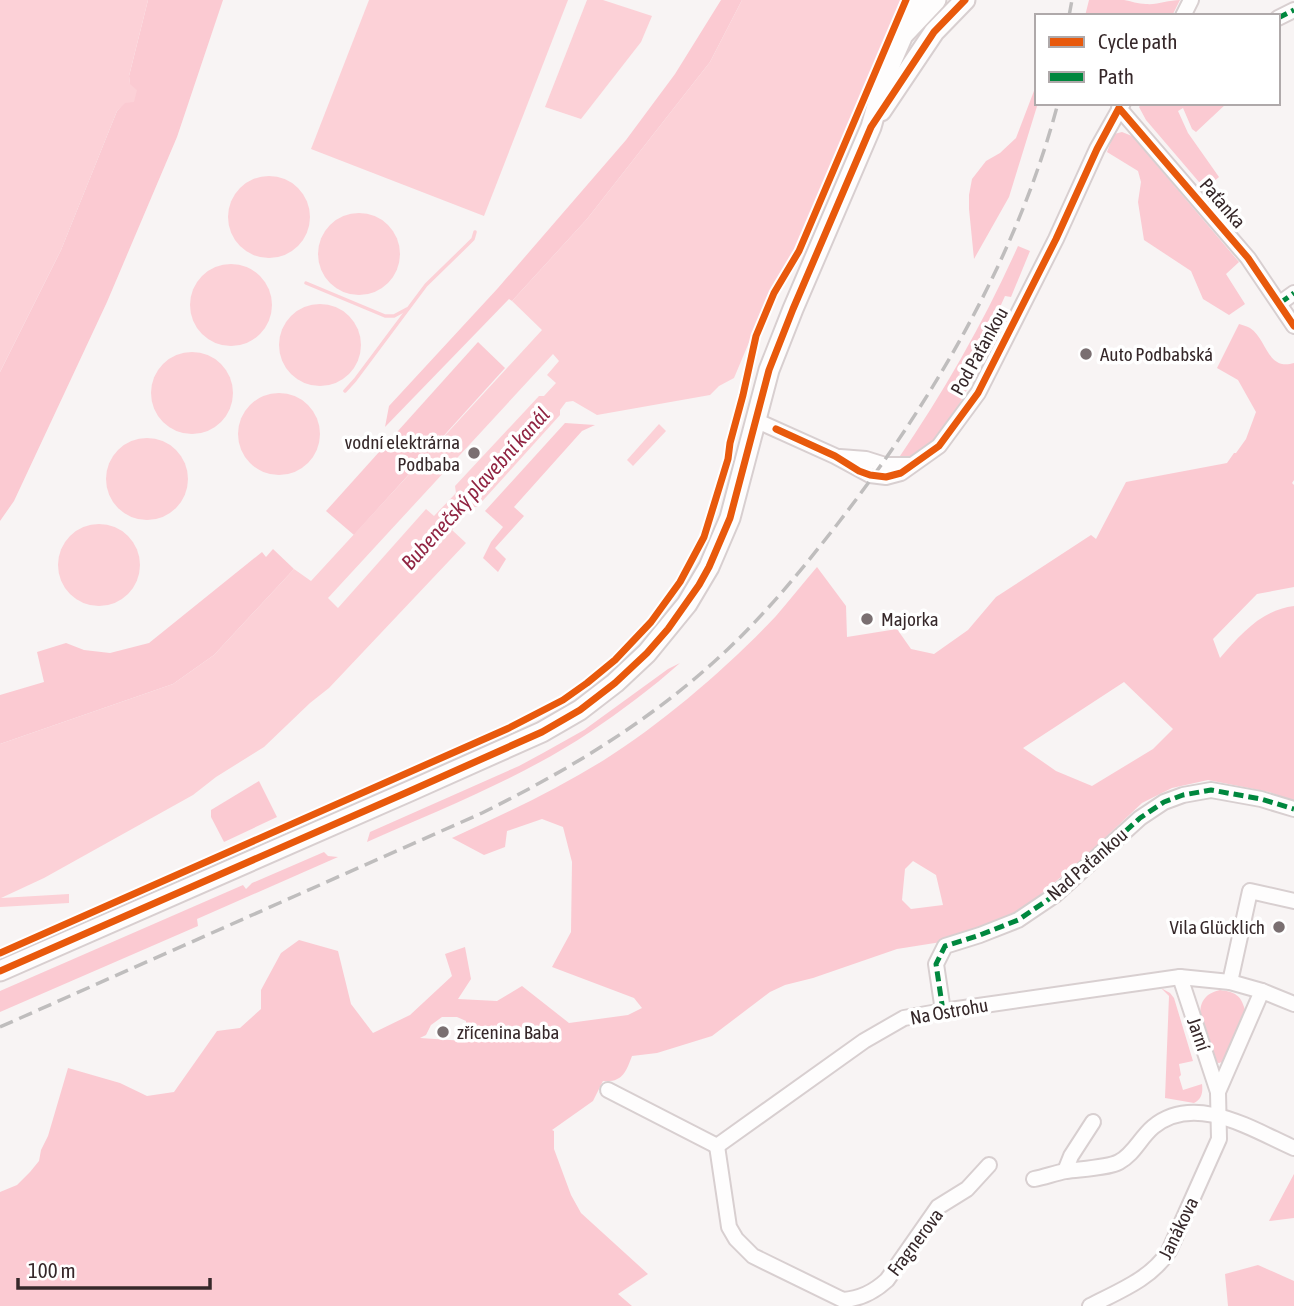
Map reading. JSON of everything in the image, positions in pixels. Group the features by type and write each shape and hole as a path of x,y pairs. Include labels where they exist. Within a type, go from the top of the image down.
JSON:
{"main road":[{"path":"0,971 542,732 580,710 615,683 647,653 668,629 709,567 730,518 769,370 871,127 886,74 903,35 936,0"},
{"path":"871,127 934,32 965,0"}],"street":[{"path":"903,35 915,0"},
{"path":"934,32 944,0"},
{"name":"Paťanka","path":"1121,106 1248,258 1294,326"},
{"name":"Pod Paťankou","path":"755,420 870,475 886,477 901,472 939,446 978,393 1056,239 1097,149 1121,106"},
{"path":"1280,303 1294,293"},
{"name":"Nad Paťankou","path":"943,1010 936,964 945,946 1018,920 1055,895 1139,818 1164,802 1182,795 1211,790 1261,799 1294,809"},
{"path":"1230,982 1250,891 1294,901"},
{"name":"Na Ostrohu","path":"717,1146 864,1041 904,1018 943,1010 1180,977 1230,982 1294,1004"},
{"name":"Jarní","path":"1180,977 1218,1091 1217,1114"},
{"name":"Jarní","path":"1218,1091 1262,992"},
{"path":"608,1090 717,1146"},
{"path":"1034,1179 1065,1171 1117,1164 1133,1151 1153,1127 1173,1116 1197,1112 1217,1114 1294,1148"},
{"name":"Janákova","path":"1090,1306 1149,1274 1161,1264 1219,1139 1217,1114"},
{"path":"1065,1171 1071,1156 1093,1122"},
{"name":"Fragnerova","path":"717,1146 729,1227 736,1239 753,1256 843,1300 866,1296 882,1285 897,1268 938,1207 967,1189 989,1165"}],"shaded area":[{"path":"148,0 223,0 177,137 107,302 14,501 0,521 0,372 61,250 117,111 127,95 129,76"},
{"path":"721,0 742,0 710,62 587,219 512,301 509,299 385,427 389,406 498,288 626,140 675,74"},
{"path":"1089,0 1124,0 1150,4 1180,0 1173,14 1086,14"},
{"path":"1035,88 1035,105 1037,105 1009,197 974,259 969,209 972,179 986,161 1000,153 1016,138"},
{"path":"1225,105 1196,132 1183,108 1178,111 1188,133 1219,177 1205,189 1146,120 1139,107"},
{"path":"1122,132 1132,136 1239,262 1226,274 1245,304 1229,315 1203,299 1191,271 1144,240 1138,202 1141,182 1138,171 1107,152 1114,134"},
{"path":"1018,246 1030,251 1011,297 1005,296 991,327 996,329 953,415 931,445 909,458 898,459 963,355"},
{"path":"1239,324 1256,333 1268,353 1278,362 1294,363 1294,587 1257,594 1213,639 1220,658 1252,624 1271,612 1294,606 1294,801 1269,792 1208,780 1172,788 1142,803 1088,854 1014,917 960,939 897,949 785,985 770,992 712,1036 657,1053 632,1056 628,1067 619,1078 603,1081 593,1101 552,1130 554,1149 571,1195 581,1213 648,1274 618,1294 632,1306 0,1306 0,1192 17,1185 39,1161 68,1068 120,1083 147,1096 174,1092 217,1031 240,1028 261,1009 261,990 281,953 299,940 338,951 351,1004 373,1033 410,1015 452,976 445,954 465,947 471,979 458,999 497,1001 522,986 569,1023 628,1015 642,1008 634,998 552,967 571,932 572,862 563,827 542,819 507,831 505,847 484,855 452,838 567,781 649,729 737,655 776,616 817,567 846,606 847,637 897,629 911,649 934,654 968,630 996,597 1091,535 1096,539 1126,482 1227,463 1246,439 1256,412 1238,380 1217,368","holes":["1124,682 1173,729 1153,749 1092,786 1056,771 1023,748","913,861 936,875 943,905 911,909 902,900 905,869","442,1017 457,1017 466,1021 465,1041 420,1038 426,1035 431,1025"]},
{"path":"478,342 505,368 354,535 326,511"},
{"path":"565,423 595,425 582,431 514,507 524,516 495,548 506,559 498,572 483,558 503,527 485,511"},
{"path":"273,549 294,569 214,655 173,684 0,744 0,695 44,682 37,652 66,643 84,650 110,653 149,643 262,552 266,557"},
{"path":"680,663 625,708 537,764 367,842 370,832 519,766 584,730"},
{"path":"259,781 277,817 224,842 211,817 211,810"},
{"path":"324,852 328,856 338,857 197,919 198,926 0,1012 0,991 243,885 246,889 252,883"},
{"path":"1161,988 1174,998 1193,1061 1179,1064 1183,1090 1202,1084 1201,1095 1194,1103 1165,1098 1169,996"},
{"path":"1220,990 1237,995 1245,1010 1225,1061 1219,1063 1214,1062 1203,1031 1200,1010 1209,994"},
{"path":"1294,1174 1294,1218 1269,1221"},
{"path":"1258,1265 1294,1281 1294,1306 1228,1306 1225,1274"}],"water":[{"path":"0,0 148,0 129,76 130,84 137,90 134,102 125,103 117,111 61,250 0,372"},
{"path":"369,0 568,0 484,216 311,149"},
{"path":"587,0 603,0 652,16 641,42 581,119 545,107"},
{"name":"Bubenečský plavební kanál","path":"742,0 901,0 793,253 769,295 734,378 719,386 710,395 597,415 573,401 566,402 560,415 477,507 472,507 452,530 466,543 329,688 264,747 193,795 44,878 1,898 69,894 69,903 0,907 0,744 173,684 214,655 294,569 311,581 542,330 512,301 587,219 710,62","holes":["553,354 559,361 547,375 556,383 544,396 539,396 455,486 456,493 434,516 426,509 338,608 328,598"]},
{"path":"269,176 285,180 298,188 306,201 310,217 306,233 298,246 285,254 269,258 253,254 240,246 232,233 228,217 232,201 240,188 253,180"},
{"path":"359,213 375,217 388,225 396,238 400,254 396,270 388,283 375,291 359,295 343,291 330,283 322,270 318,254 322,238 330,225 343,217"},
{"path":"231,264 247,268 260,276 268,289 272,305 268,321 260,334 247,342 231,346 215,342 202,334 194,321 190,305 194,289 202,276 215,268"},
{"path":"320,304 336,308 349,316 357,329 361,345 357,361 349,374 336,382 320,386 304,382 291,374 283,361 279,345 283,329 291,316 304,308"},
{"path":"192,352 208,356 221,364 229,377 233,393 229,409 221,422 208,430 192,434 176,430 163,422 155,409 151,393 155,377 163,364 176,356"},
{"path":"279,393 295,397 308,405 316,418 320,434 316,450 308,463 295,471 279,475 263,471 250,463 242,450 238,434 242,418 250,405 263,397"},
{"path":"659,424 666,431 633,466 627,460"},
{"path":"147,438 163,442 176,450 184,463 188,479 184,495 176,508 163,516 147,520 131,516 118,508 110,495 106,479 110,463 118,450 131,442"},
{"path":"99,524 115,528 128,536 136,549 140,565 136,581 128,594 115,602 99,606 83,602 70,594 62,581 58,565 62,549 70,536 83,528"}],"waterway":[{"path":"345,391 426,285 473,239 475,232"},
{"path":"306,283 385,316 394,316 407,309"}],"railway":[{"path":"1069,14 1072,0"},
{"path":"0,1027 482,813 580,760 642,720 700,674 728,649 786,588 839,522 908,426 969,323 996,270 1041,160 1057,105"}],"marked path":[{"path":"1280,17 1294,10"},
{"path":"1280,303 1294,293"},
{"path":"943,1011 936,964 945,946 1018,920 1055,895 1140,818 1164,802 1211,790 1261,799 1294,809"}],"cycle path":[{"path":"0,953 509,728 563,700 615,660 651,622 680,582 704,537 728,459 756,336 774,293 799,251 906,0"},
{"path":"0,971 542,732 580,710 615,683 647,653 668,629 699,585 730,518 769,370 871,127 934,32 965,0"},
{"path":"776,429 835,456 859,471 886,477 901,473 939,446 978,393 1119,108 1248,258 1294,326"}],"place":[{"name":"Auto Podbabská","path":"1086,354"},
{"name":"vodní elektrárna Podbaba","path":"474,453"},
{"name":"Majorka","path":"867,619"},
{"name":"Vila Glücklich","path":"1279,927"},
{"name":"zřícenina Baba","path":"443,1032"}]}
